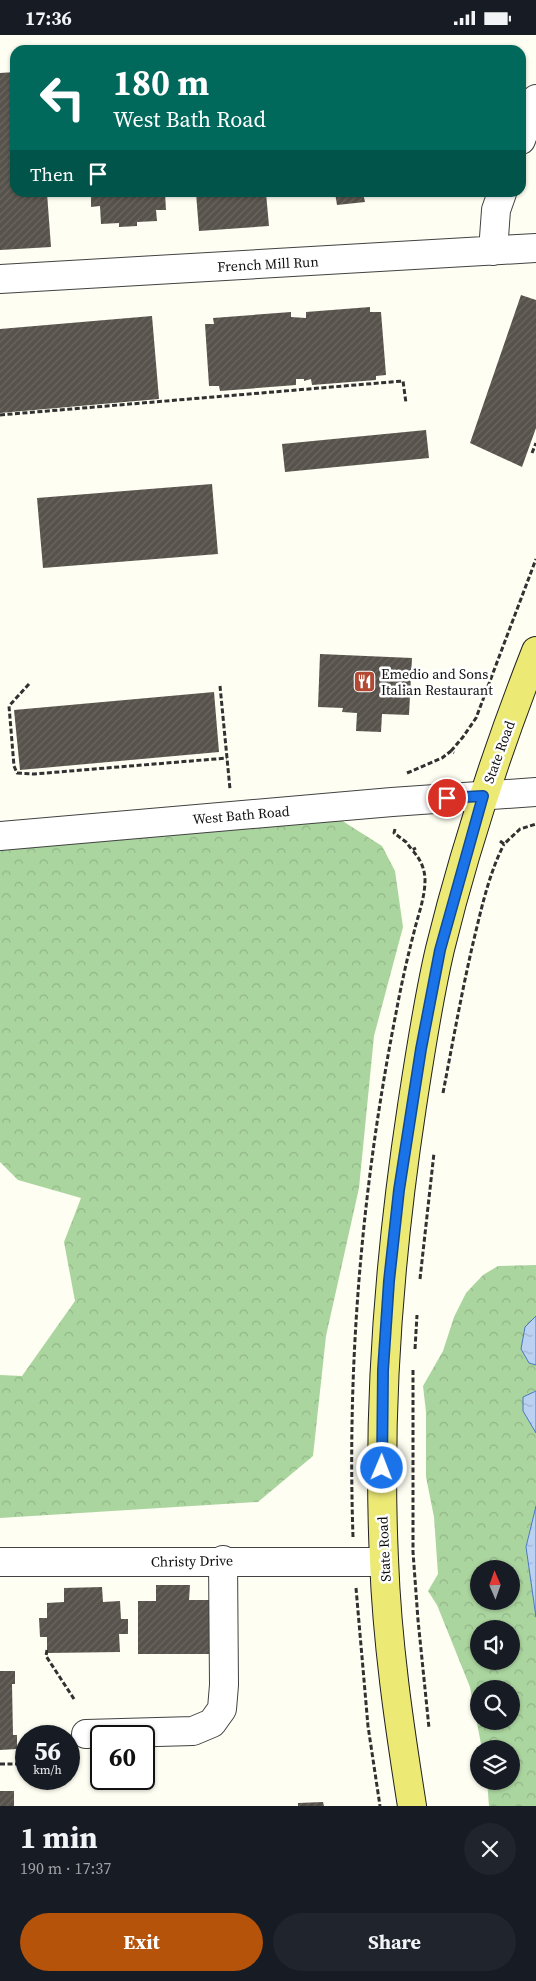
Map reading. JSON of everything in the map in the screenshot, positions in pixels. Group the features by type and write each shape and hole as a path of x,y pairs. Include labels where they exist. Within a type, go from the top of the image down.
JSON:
{"main road":[{"name":"State Road","path":"412,1806 396,1700 384,1561 382,1485 383,1370 389,1281 399,1190 421,1049 440,950 483,796 536,651"}],"street":[{"path":"526,126 536,99"},
{"path":"492,251 496,210 501,197"},
{"name":"French Mill Run","path":"0,279 536,249"},
{"name":"West Bath Road","path":"0,836 383,803 536,792"},
{"path":"86,1734 193,1731 212,1723 222,1709 224,1685 223,1560"},
{"name":"Christy Drive","path":"0,1562 384,1561"}],"path":[{"path":"0,415 404,381 406,403"},
{"path":"532,453 536,443"},
{"path":"405,774 422,768 452,752 476,718 536,559"},
{"path":"29,684 9,706 14,766 17,773 34,774 227,758"},
{"path":"220,687 230,789"},
{"path":"442,1098 457,1020 494,863 504,844 520,829 536,823"},
{"path":"395,829 394,833 406,842 412,850 416,848"},
{"path":"500,841 504,844"},
{"path":"419,1286 434,1151"},
{"path":"414,1358 417,1313"},
{"path":"414,1367 413,1552 430,1734"},
{"path":"47,1651 46,1655 74,1699"},
{"path":"0,1764 15,1764"}],"green space":[{"path":"322,808 382,846 395,871 403,927 374,1036 359,1188 326,1336 313,1456 258,1502 0,1518 0,1375 22,1376 75,1301 64,1242 81,1198 18,1180 0,1162 0,836"},
{"path":"536,1265 536,1391 534,1391 523,1411 536,1433 536,1506 526,1547 536,1617 536,1806 489,1806 488,1790 520,1790 520,1740 480,1740 478,1730 520,1730 520,1680 470,1680 470,1687 437,1605 428,1591 438,1574 434,1517 426,1477 426,1412 423,1386 443,1351 454,1317 466,1293 483,1275 498,1266"}],"water":[{"path":"536,1316 536,1365 529,1363 521,1349 525,1327"},
{"path":"536,1391 536,1433 523,1411 523,1397"},
{"path":"536,1506 536,1617 526,1547"}],"building":[{"path":"10,72 10,197 47,197 51,247 0,250 0,73"},
{"path":"91,197 165,197 166,210 156,210 157,221 137,222 137,226 119,227 119,223 101,224 100,206 91,207"},
{"path":"196,197 266,197 269,226 199,231"},
{"path":"336,197 364,197 365,202 337,205"},
{"path":"521,295 536,300 536,428 522,467 470,443"},
{"path":"370,307 370,312 381,312 386,375 376,376 376,380 312,385 311,379 304,381 304,379 296,379 296,385 220,391 219,386 209,386 205,324 214,324 213,318 291,312 291,317 306,318 306,312"},
{"path":"152,316 159,399 0,413 0,329"},
{"path":"426,430 429,458 285,472 282,444"},
{"path":"212,484 218,554 43,568 37,498"},
{"name":"Emedio and Sons Italian Restaurant","path":"320,654 412,658 409,715 382,714 381,732 356,731 357,713 342,712 343,708 318,707"},
{"path":"214,692 219,752 20,770 14,710"},
{"path":"156,1585 190,1585 189,1600 210,1600 211,1654 138,1654 138,1601 156,1601"},
{"path":"102,1587 103,1602 120,1601 121,1619 128,1619 128,1634 119,1634 120,1652 47,1653 47,1637 40,1637 39,1618 47,1618 47,1603 64,1602 64,1588"},
{"path":"0,1671 15,1671 15,1684 12,1684 15,1749 0,1750"},
{"path":"0,1791 14,1791 14,1806 0,1806"},
{"path":"323,1802 324,1806 298,1806 298,1803"}],"place":[{"name":"Emedio and Sons Italian Restaurant","path":"365,682"}],"route":[{"path":"382,1468 383,1370 389,1281 399,1190 421,1049 440,950 483,796 447,798"}]}
